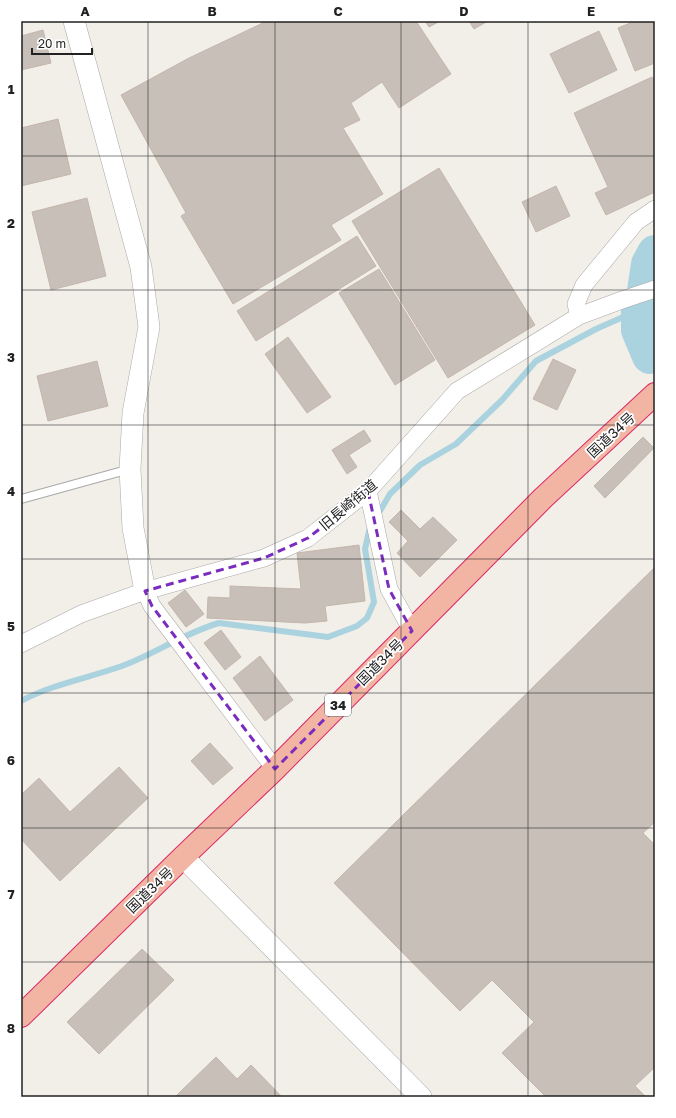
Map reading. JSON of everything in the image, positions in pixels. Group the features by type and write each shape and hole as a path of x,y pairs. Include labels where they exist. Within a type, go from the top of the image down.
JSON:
{"highway":[{"name":"国道34号","path":"21,1016 275,769 543,498 655,394"}],"street":[{"path":"74,21 141,267 149,327 133,413 130,469 133,528 145,591 152,606 275,769"},
{"path":"579,316 576,304 584,285 636,222 655,209"},
{"name":"旧長崎街道","path":"21,644 81,614 145,591 264,558 308,538 368,491 457,391 579,316 655,289"},
{"path":"368,491 388,589 412,631"},
{"path":"183,857 421,1097"}],"lane":[{"path":"21,499 130,469"}],"highlighted area":[{"path":"368,491 389,589 412,631 275,769 152,606 145,591 264,558 308,538"}],"building":[{"path":"267,21 416,21 451,74 399,108 382,82 351,103 360,120 343,128 383,194 331,225 341,240 233,304 181,216 186,213 121,95 189,58"},
{"path":"425,21 440,21 429,27"},
{"path":"469,21 488,21 474,29"},
{"path":"635,21 655,21 655,63 635,71 618,28"},
{"path":"43,30 51,63 21,70 21,36"},
{"path":"599,31 617,70 569,93 550,54"},
{"path":"652,77 655,82 655,192 606,215 595,193 608,187 574,113"},
{"path":"58,119 71,174 21,186 21,128"},
{"path":"439,168 535,325 448,378 352,221"},
{"path":"556,186 570,216 536,232 522,202"},
{"path":"87,198 106,276 51,290 32,212"},
{"path":"357,236 376,266 256,341 237,311"},
{"path":"379,269 435,360 395,385 339,293"},
{"path":"288,337 331,397 307,413 265,354"},
{"path":"553,359 576,370 557,410 533,399"},
{"path":"97,361 108,406 48,421 37,376"},
{"path":"364,430 371,441 349,455 357,467 347,474 332,450"},
{"path":"643,437 654,448 605,498 594,486"},
{"path":"401,510 420,529 433,517 457,540 420,577 397,553 408,541 389,522"},
{"path":"359,545 365,601 325,606 327,621 305,623 207,618 208,597 230,598 230,586 301,589 297,553"},
{"path":"655,567 655,822 643,833 655,845 655,1067 635,1086 646,1097 546,1097 502,1053 534,1022 492,980 460,1011 334,883"},
{"path":"185,590 204,614 186,627 168,603"},
{"path":"221,630 241,657 225,670 204,643"},
{"path":"260,656 293,700 265,721 233,678"},
{"path":"210,743 233,768 213,785 191,761"},
{"path":"119,767 148,798 60,881 21,839 21,795 39,778 70,812"},
{"path":"142,949 174,980 99,1054 67,1022"},
{"path":"216,1057 237,1079 251,1065 282,1097 175,1097"}],"waterway":[{"path":"650,356 639,330 639,310 644,298 649,264 655,253"},
{"path":"377,516 390,494 420,465 456,444 502,400 536,361 596,329 639,310"},
{"path":"21,701 46,690 122,666 146,656 194,632 219,623 328,637 357,626 367,618 374,602 365,549 370,527"}]}
